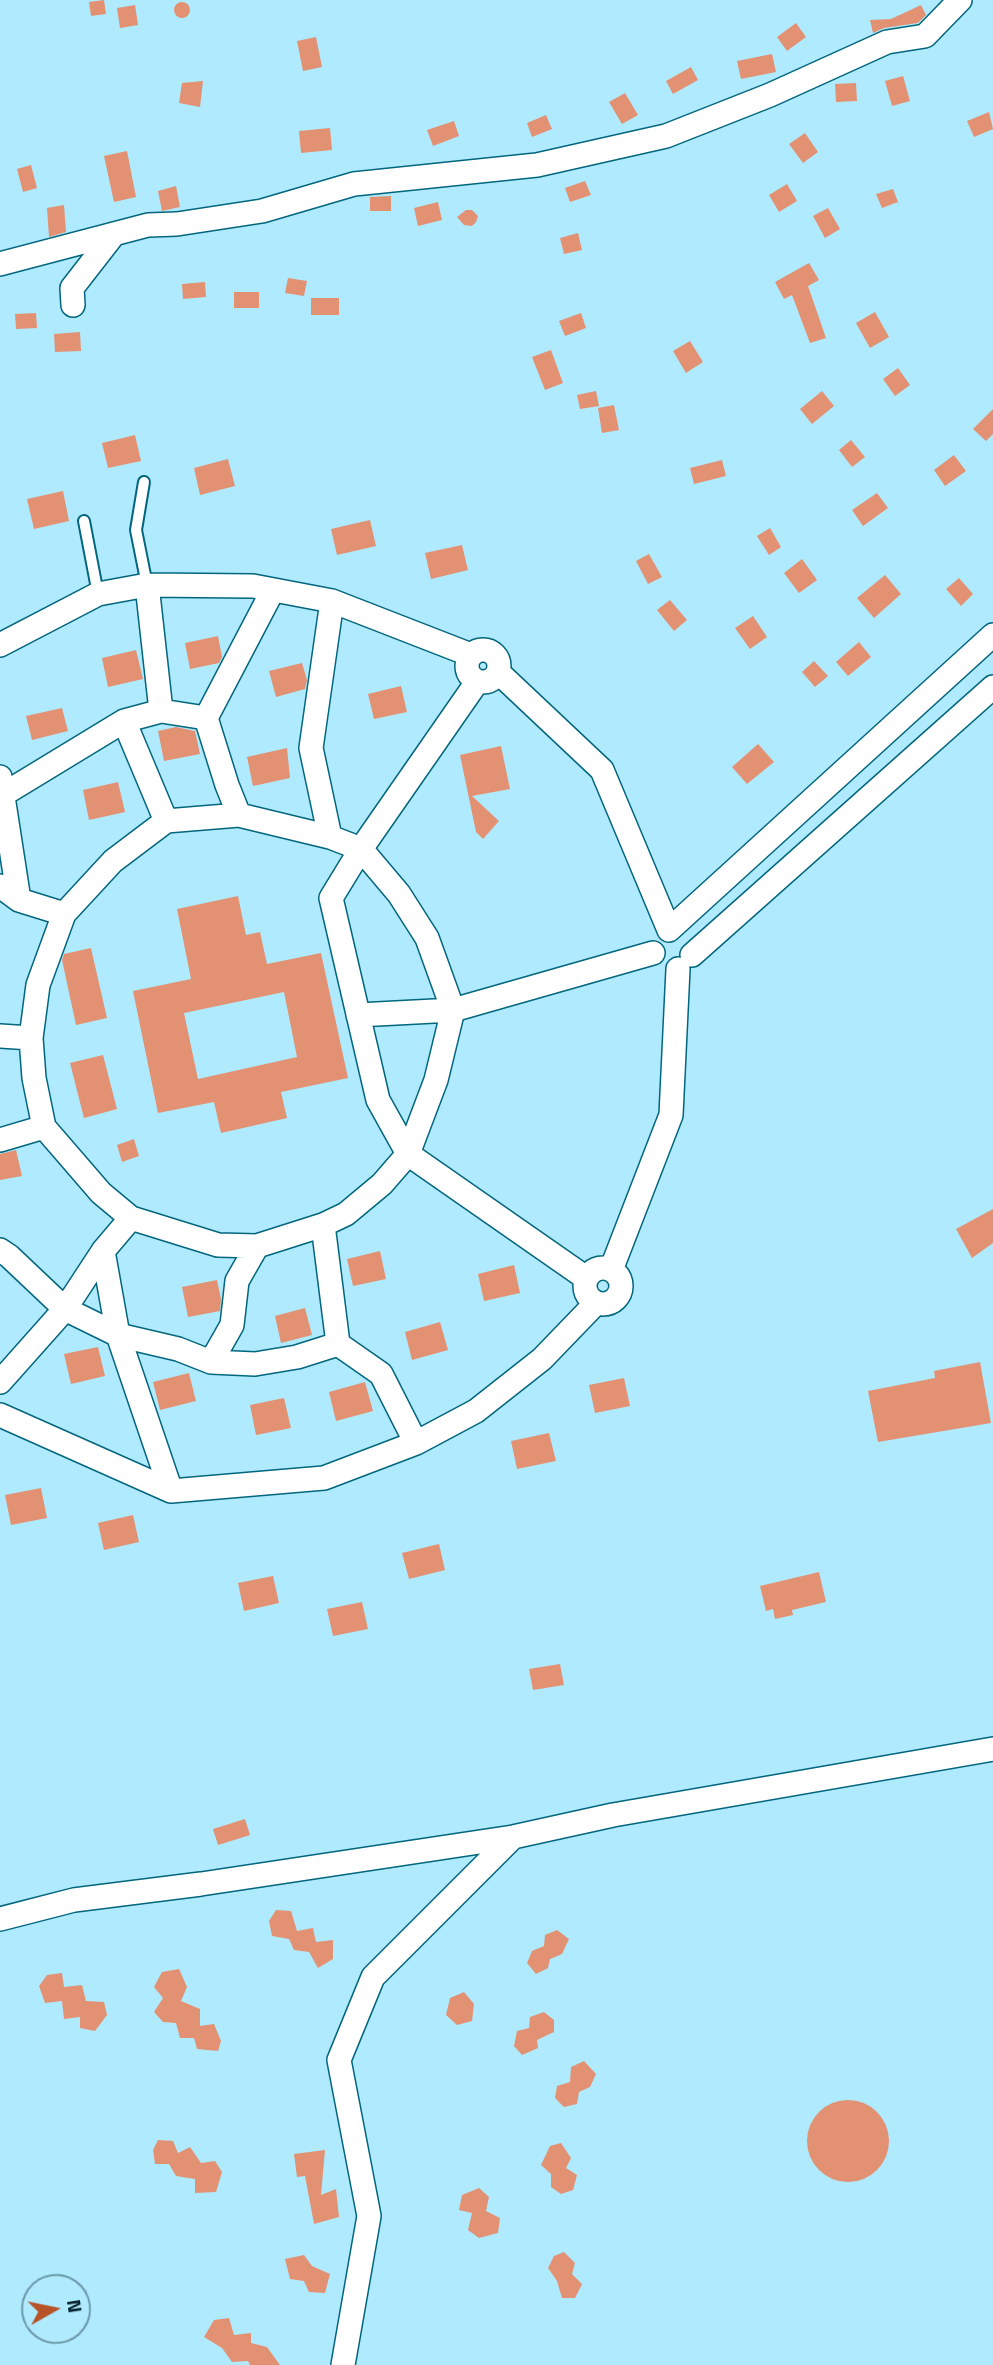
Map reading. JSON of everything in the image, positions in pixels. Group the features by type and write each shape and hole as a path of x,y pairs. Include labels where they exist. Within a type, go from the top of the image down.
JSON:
{"street":[{"path":"0,264 148,225 177,224 262,211 354,184 537,165 666,136 887,42 926,36 960,0"},
{"path":"73,305 72,288 114,234"},
{"path":"147,585 161,711"},
{"path":"0,645 98,594 147,585 253,586 332,601 471,655"},
{"path":"239,815 206,718 273,590"},
{"path":"330,837 311,748 332,601"},
{"path":"669,930 993,635"},
{"path":"499,671 488,682 477,682 469,676 467,660 480,650 491,652 498,660 499,671 602,770 669,930"},
{"path":"477,682 361,849 331,898 378,1100 408,1154 586,1278"},
{"path":"611,1270 671,1115 685,962 691,941 676,930 669,930 654,941 654,959 664,968 685,962 993,687"},
{"path":"19,900 1,790 124,721 161,711 206,718"},
{"path":"124,721 166,821"},
{"path":"239,815 330,837 361,849 400,894 427,938 453,1010 436,1080 408,1154 382,1184 346,1214 323,1225 257,1246 218,1245 131,1218 101,1193 44,1127 34,1078 31,1038 38,985 64,914 113,861 166,821 239,815"},
{"path":"0,886 19,900 64,914"},
{"path":"358,1015 453,1010 653,953"},
{"path":"0,1036 31,1038"},
{"path":"0,1140 44,1127"},
{"path":"0,1382 65,1309 103,1251 131,1218"},
{"path":"323,1225 338,1344 381,1374 416,1443"},
{"path":"211,1362 232,1325 237,1282 257,1246"},
{"path":"0,1250 65,1309 118,1335 178,1349 211,1362 255,1364 297,1357 338,1344"},
{"path":"103,1251 118,1335 171,1491"},
{"path":"600,1268 611,1270 621,1285 618,1297 608,1304 596,1303 586,1295 586,1278 600,1268"},
{"path":"0,1398 0,1413 171,1491 324,1478 416,1443 475,1411 542,1359 596,1303"},
{"path":"232,1325 255,1364"},
{"path":"0,1919 74,1900 201,1884 513,1837 613,1815 993,1749"},
{"path":"343,2365 369,2216 339,2060 373,1977 513,1837"}],"lane":[{"path":"144,482 136,530 147,585"},
{"path":"84,521 98,594"}],"building":[{"path":"104,0 106,14 91,16 89,2"},
{"path":"182,2 188,4 188,16 182,18 176,16 174,10 176,4"},
{"path":"135,5 138,25 120,28 117,8"},
{"path":"921,5 926,15 918,23 884,28 873,33 870,20 891,19"},
{"path":"796,23 806,37 787,51 777,37"},
{"path":"316,37 322,67 303,71 297,41"},
{"path":"772,54 776,72 741,79 737,61"},
{"path":"691,67 698,80 673,94 666,81"},
{"path":"903,76 910,101 892,106 885,81"},
{"path":"203,81 200,107 179,103 182,83"},
{"path":"856,83 857,101 836,102 835,84"},
{"path":"625,93 638,115 622,124 609,102"},
{"path":"989,112 993,129 974,137 967,121"},
{"path":"546,115 552,129 532,137 527,123"},
{"path":"454,121 459,136 433,146 427,130"},
{"path":"330,128 332,150 301,153 299,131"},
{"path":"805,133 818,152 803,163 789,144"},
{"path":"127,151 136,197 114,202 104,156"},
{"path":"31,165 37,188 23,192 17,169"},
{"path":"585,181 591,195 570,202 565,188"},
{"path":"787,184 797,201 779,212 769,195"},
{"path":"176,186 180,207 162,211 158,191"},
{"path":"893,189 898,202 882,208 876,194"},
{"path":"391,196 391,211 370,211 370,197"},
{"path":"438,202 442,220 418,226 414,208"},
{"path":"64,205 66,232 49,237 47,208"},
{"path":"828,208 840,229 825,238 813,216"},
{"path":"466,210 472,210 478,216 472,226 464,225 457,217"},
{"path":"578,233 582,250 564,254 560,238"},
{"path":"809,263 819,280 808,286 826,338 810,343 792,295 784,299 775,282"},
{"path":"288,278 307,281 304,296 285,293"},
{"path":"205,282 206,297 183,299 182,284"},
{"path":"234,292 259,292 259,308 234,308"},
{"path":"311,298 339,298 339,315 311,315"},
{"path":"875,312 889,337 870,348 856,323"},
{"path":"36,313 37,328 16,329 15,314"},
{"path":"581,313 586,328 565,336 559,321"},
{"path":"80,332 81,351 55,352 54,334"},
{"path":"690,341 703,362 686,373 673,351"},
{"path":"551,350 563,383 545,390 532,357"},
{"path":"898,368 910,385 895,396 883,379"},
{"path":"596,391 599,406 580,409 577,395"},
{"path":"822,391 834,406 812,424 800,409"},
{"path":"614,405 619,430 602,433 598,408"},
{"path":"993,409 993,434 986,441 973,429"},
{"path":"135,435 141,461 108,468 102,443"},
{"path":"851,440 865,457 852,467 839,450"},
{"path":"954,455 966,471 945,486 934,470"},
{"path":"228,459 235,486 200,495 194,468"},
{"path":"722,460 726,476 694,484 690,468"},
{"path":"63,491 69,521 34,529 27,499"},
{"path":"877,493 888,508 863,526 852,510"},
{"path":"370,520 376,546 337,555 331,529"},
{"path":"770,528 781,547 769,555 757,536"},
{"path":"462,545 468,570 431,579 425,553"},
{"path":"649,554 662,577 648,584 636,561"},
{"path":"802,559 817,580 799,593 784,573"},
{"path":"885,575 901,594 874,618 857,598"},
{"path":"959,578 973,594 961,606 946,589"},
{"path":"670,600 687,620 674,631 657,610"},
{"path":"753,616 767,637 750,649 735,628"},
{"path":"218,636 222,657 219,663 190,669 185,643"},
{"path":"859,642 871,657 848,676 836,662"},
{"path":"136,650 143,679 108,687 102,658"},
{"path":"814,661 828,676 815,687 802,672"},
{"path":"302,663 307,680 305,689 276,697 269,671"},
{"path":"401,686 407,712 374,719 368,694"},
{"path":"62,708 68,731 32,740 26,716"},
{"path":"176,727 195,731 200,754 164,761 158,731"},
{"path":"758,744 774,762 747,784 732,767"},
{"path":"501,746 510,789 472,796 499,821 483,839 476,832 460,755"},
{"path":"287,748 290,778 253,786 247,757"},
{"path":"118,782 125,812 89,820 83,790"},
{"path":"238,896 246,935 260,932 267,964 321,953 348,1078 281,1092 287,1118 221,1133 214,1102 158,1113 133,991 191,979 177,909","holes":["284,992 297,1057 198,1079 184,1013"]},
{"path":"91,948 107,1018 76,1025 62,960 64,954"},
{"path":"103,1055 117,1109 84,1118 70,1063"},
{"path":"134,1139 139,1156 122,1162 117,1145"},
{"path":"16,1150 22,1176 0,1180 0,1154"},
{"path":"993,1209 993,1243 972,1258 956,1229"},
{"path":"380,1251 386,1279 353,1286 347,1259"},
{"path":"514,1265 520,1293 484,1301 478,1274"},
{"path":"217,1280 221,1299 220,1311 188,1317 182,1287"},
{"path":"305,1308 312,1335 281,1343 275,1316"},
{"path":"440,1322 448,1350 412,1360 405,1332"},
{"path":"98,1347 105,1376 71,1384 64,1354"},
{"path":"980,1362 991,1423 878,1442 868,1391 935,1378 934,1371"},
{"path":"189,1373 196,1401 160,1410 153,1382"},
{"path":"624,1378 630,1406 595,1413 589,1385"},
{"path":"365,1382 373,1411 336,1421 329,1392"},
{"path":"284,1398 291,1428 256,1435 250,1405"},
{"path":"549,1433 556,1461 517,1469 511,1441"},
{"path":"41,1488 47,1518 11,1525 5,1495"},
{"path":"133,1515 139,1542 104,1550 98,1523"},
{"path":"439,1544 445,1570 409,1579 402,1553"},
{"path":"819,1572 826,1602 792,1610 793,1615 775,1619 773,1609 766,1611 760,1586"},
{"path":"273,1576 279,1603 244,1611 238,1583"},
{"path":"362,1602 368,1629 333,1636 327,1609"},
{"path":"560,1664 564,1685 533,1690 529,1669"},
{"path":"245,1819 250,1835 218,1845 213,1829"},
{"path":"276,1910 291,1911 297,1931 313,1928 316,1942 333,1940 333,1959 318,1968 309,1952 294,1950 289,1939 272,1936 269,1921"},
{"path":"557,1930 569,1939 562,1954 550,1959 548,1968 536,1974 527,1963 532,1951 544,1946 545,1935"},
{"path":"179,1969 187,1987 181,2001 200,2009 200,2026 214,2024 221,2041 218,2051 197,2049 194,2038 180,2038 176,2023 163,2022 154,2012 163,1998 154,1987 162,1972"},
{"path":"62,1973 64,1987 82,1985 86,2001 104,2002 107,2015 95,2031 80,2028 80,2017 64,2019 62,2001 45,2003 39,1986 47,1975"},
{"path":"464,1992 474,2004 472,2021 457,2025 446,2015 450,1998"},
{"path":"544,2012 554,2020 554,2032 537,2040 538,2048 522,2055 514,2046 517,2031 529,2028 530,2017"},
{"path":"584,2061 596,2074 590,2087 579,2092 577,2104 564,2107 555,2098 557,2086 570,2082 571,2067"},
{"path":"848,2100 864,2103 877,2112 886,2125 889,2141 886,2157 877,2170 864,2179 848,2182 832,2179 819,2170 810,2157 807,2141 810,2125 819,2112 832,2103"},
{"path":"158,2140 173,2141 178,2153 190,2147 201,2163 215,2161 222,2172 216,2192 195,2193 195,2179 176,2176 169,2164 155,2164 153,2150"},
{"path":"561,2143 571,2158 566,2168 577,2175 573,2190 561,2194 551,2187 551,2174 541,2165 550,2146"},
{"path":"325,2150 321,2195 336,2189 339,2217 314,2224 305,2176 297,2177 294,2154"},
{"path":"479,2188 489,2197 486,2211 500,2218 498,2233 479,2238 468,2230 472,2213 459,2210 462,2195"},
{"path":"564,2252 575,2263 572,2274 582,2284 575,2298 562,2298 557,2281 548,2268 554,2256"},
{"path":"304,2255 312,2266 330,2274 325,2293 309,2292 304,2281 290,2279 285,2259"},
{"path":"229,2318 234,2335 251,2333 251,2343 267,2347 280,2365 232,2362 222,2348 204,2337 214,2320"}]}
